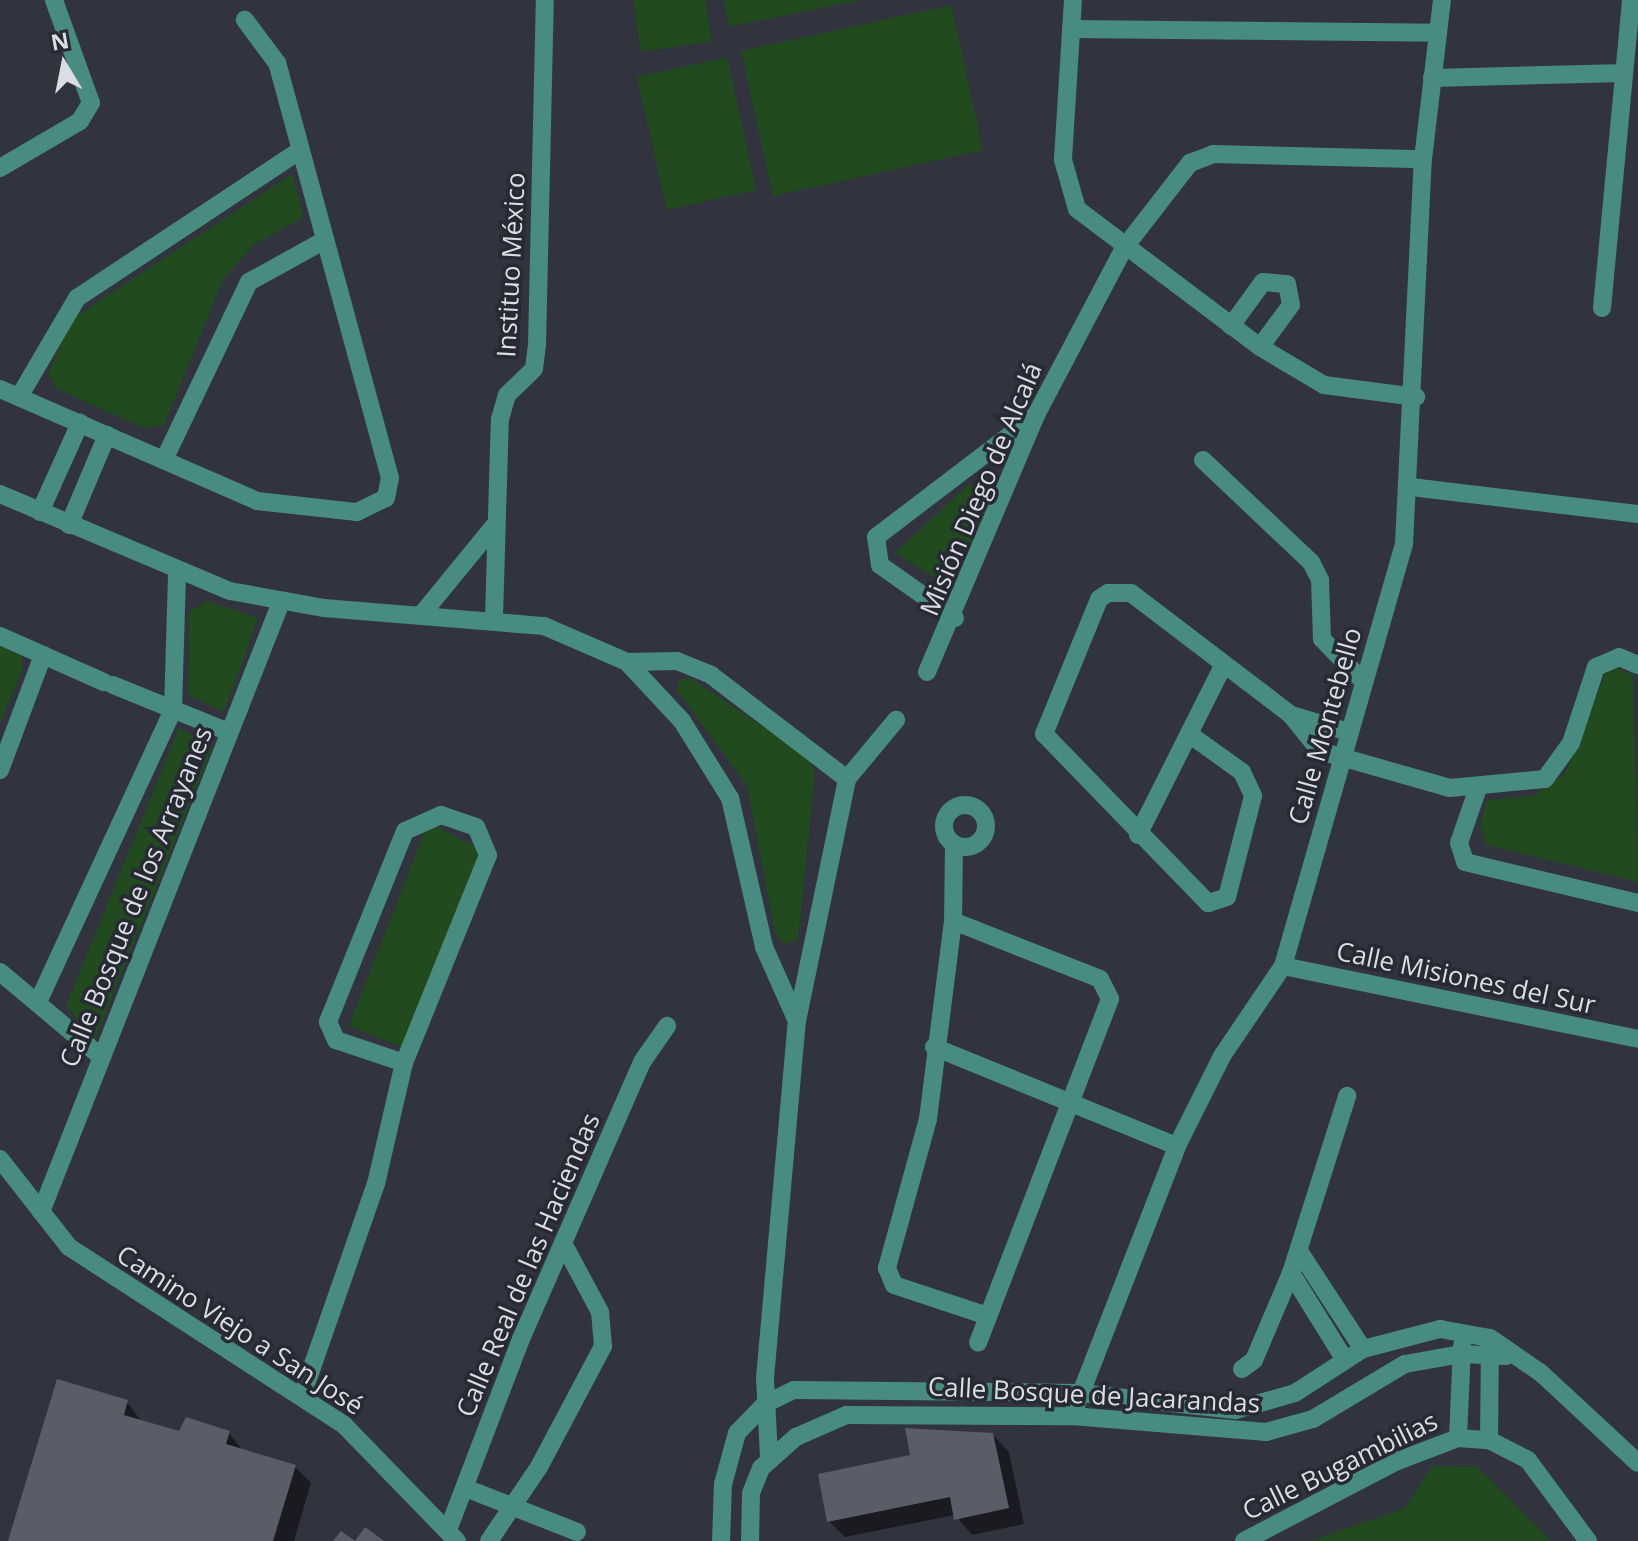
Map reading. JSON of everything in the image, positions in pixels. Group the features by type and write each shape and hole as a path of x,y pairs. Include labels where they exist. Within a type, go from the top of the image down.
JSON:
{"street":[{"path":"0,168 80,121 91,95 54,0"},
{"name":"Instituo México","path":"494,617 494,526 500,419 507,395 536,359 545,0"},
{"path":"1073,0 1066,187 1077,209 1124,248 1260,347 1324,385 1416,397"},
{"name":"Calle Montebello","path":"1072,1416 1177,1146 1222,1056 1283,966 1404,544 1416,397 1423,159 1442,0"},
{"path":"1602,308 1631,0"},
{"path":"0,389 257,501 357,512 386,498 390,478 277,63 245,20"},
{"path":"1071,29 1438,33"},
{"path":"1432,78 1624,73"},
{"path":"19,397 77,298 301,150"},
{"name":"Misión Diego de Alcalá","path":"927,672 955,618 1036,415 1124,248 1190,163 1205,156 1423,159"},
{"path":"164,460 249,282 325,240"},
{"path":"1231,326 1263,282 1287,284 1291,305 1260,347"},
{"path":"955,618 880,565 876,537 1036,415"},
{"path":"40,512 80,423"},
{"path":"69,525 107,435"},
{"path":"1203,460 1311,562 1320,580 1322,639 1364,682"},
{"path":"1411,487 1638,514"},
{"path":"0,494 177,574 281,602 494,617 576,634 627,662 682,721 730,798 764,947 797,1021"},
{"path":"422,614 494,526"},
{"path":"38,1002 173,710 177,574"},
{"path":"1189,734 1242,772 1252,788 1227,897 1200,903 1044,734 1099,599 1131,593 1291,715 1311,745 1343,760 1410,776 1427,771 1469,786 1545,779 1571,743 1596,667 1619,657 1638,665"},
{"name":"Calle Bosque de los Arrayanes","path":"41,1212 281,602"},
{"path":"0,636 108,684 229,732"},
{"path":"0,770 43,655"},
{"path":"627,662 677,661 711,675 847,779"},
{"path":"1138,835 1224,664"},
{"path":"1291,715 1349,732"},
{"path":"750,1541 751,1493 769,1457 765,1404 797,1021 847,779 896,720"},
{"path":"1469,786 1461,857 1638,903"},
{"path":"302,1396 376,1184 404,1063 488,855 476,827 441,815 405,831 328,1022 336,1040 404,1063"},
{"path":"954,844 953,921 920,1161 887,1276 894,1285 988,1316"},
{"path":"953,921 1100,979 1110,999 1066,1102 978,1343"},
{"name":"Calle Misiones del Sur","path":"1283,966 1638,1039"},
{"path":"0,972 100,1056"},
{"name":"Calle Real de las Haciendas","path":"452,1535 492,1407 642,1062 667,1026"},
{"path":"934,1047 1177,1146"},
{"path":"1242,1369 1254,1360 1291,1273 1347,1096"},
{"name":"Camino Viejo a San José","path":"0,1159 41,1212 105,1277 302,1396 377,1453 452,1535"},
{"path":"489,1541 603,1346 600,1312 564,1245"},
{"path":"1299,1251 1363,1349"},
{"path":"1291,1273 1345,1360"},
{"path":"1462,1330 1458,1438 1489,1440 1528,1460 1588,1541"},
{"name":"Calle Bosque de Jacarandas","path":"765,1404 813,1387 1080,1393 1235,1410 1295,1393 1363,1349 1416,1332 1462,1330 1495,1350"},
{"path":"1489,1440 1495,1350 1541,1373 1638,1463"},
{"name":"Calle Bosque de Jacarandas","path":"769,1457 846,1415 1072,1416 1266,1432 1313,1419 1385,1372 1462,1354 1495,1350"},
{"path":"721,1541 729,1452 746,1418 765,1404"},
{"name":"Calle Bugambilias","path":"1244,1541 1395,1462 1458,1438"},
{"path":"468,1489 577,1532"}],"green space":[{"path":"633,0 705,0 712,41 641,52"},
{"path":"724,0 861,0 729,27"},
{"path":"951,5 983,150 773,196 741,51"},
{"path":"727,57 756,190 667,210 637,77"},
{"path":"292,174 304,217 255,244 223,279 164,425 144,428 57,389 48,375 72,319"},
{"path":"969,484 991,498 950,587 895,553"},
{"path":"208,601 258,618 224,712 188,695 189,611"},
{"path":"0,645 22,655 22,671 0,724"},
{"path":"1609,665 1633,675 1638,882 1487,845 1480,826 1487,800 1533,796 1565,774"},
{"path":"690,678 806,755 815,772 798,940 784,944 775,933 747,786 677,690 680,679"},
{"path":"179,728 213,747 95,1039 66,1006"},
{"path":"428,822 481,850 404,1048 349,1026"},
{"path":"1432,1466 1478,1467 1551,1541 1310,1541 1405,1508"}],"building":[{"path":"57,1379 128,1400 124,1415 179,1431 186,1417 230,1431 226,1444 296,1465 273,1541 8,1541"},
{"path":"905,1428 993,1433 1009,1508 954,1520 950,1497 827,1522 818,1474 910,1455"},
{"path":"365,1527 384,1541 355,1541"},
{"path":"341,1531 355,1541 333,1541"}]}
